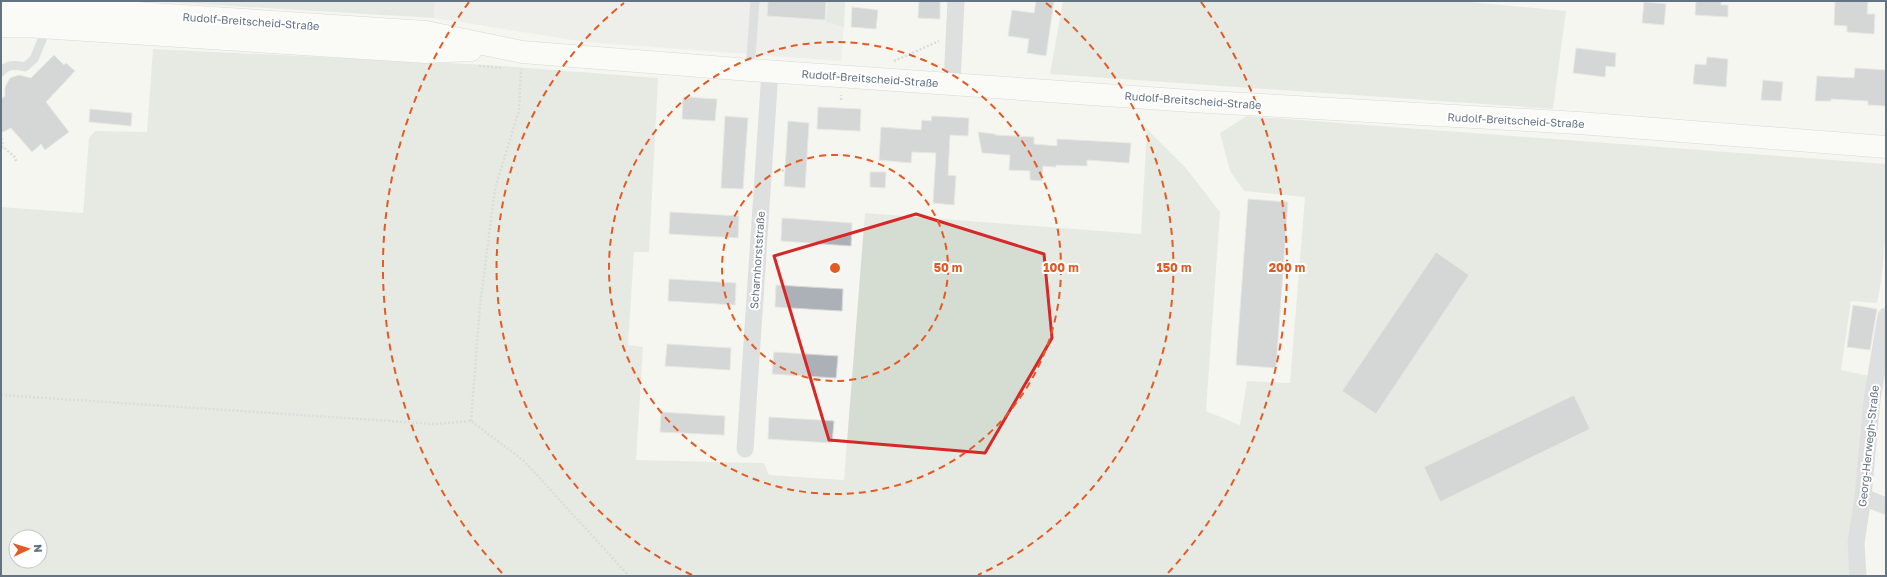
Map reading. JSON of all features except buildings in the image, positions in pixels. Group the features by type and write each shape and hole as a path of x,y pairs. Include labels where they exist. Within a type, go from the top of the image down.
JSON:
{"street":[{"path":"952,83 956,1"},
{"name":"Rudolf-Breitscheid-Straße","path":"1,4 426,32 500,49 522,52 760,71 1199,101 1579,123 1886,147"},
{"name":"Rudolf-Breitscheid-Straße","path":"1,26 48,27 426,52 500,49"},
{"name":"Scharnhorststraße","path":"745,449 760,71"},
{"name":"Georg-Herwegh-Straße","path":"1858,576 1856,543 1863,498 1872,400 1886,316"},
{"path":"1863,498 1886,506"}],"lane":[{"path":"755,1 760,71"},
{"path":"1,72 4,68 11,65 25,67 34,60 48,27"}],"path":[{"path":"879,79 885,65 954,35"},
{"path":"471,421 480,305 495,190 520,110 522,52"},
{"path":"1,134 2,147 14,156 17,163"},
{"path":"1,394 435,424 471,421 524,461 629,576"}],"highlighted area":[{"path":"916,214 1044,254 1052,338 985,453 829,440 774,256"}],"shaded area":[{"path":"147,1 435,1 434,18"},
{"path":"435,1 828,1 827,22 844,27 841,61 585,42 434,18"},
{"path":"828,1 845,1 844,27 826,22"},
{"path":"1063,1 1458,1 1566,11 1553,109 1050,74"},
{"path":"153,49 489,65 658,78 649,252 634,252 628,345 643,347 636,460 764,463 769,475 844,480 865,213 1141,234 1147,129 1185,167 1220,212 1206,411 1240,425 1247,381 1290,383 1305,197 1244,191 1230,171 1220,133 1247,116 1886,164 1886,217 1883,269 1877,303 1851,301 1841,370 1870,376 1854,576 1,576 1,207 83,213 89,138 95,131 147,132"}]}
